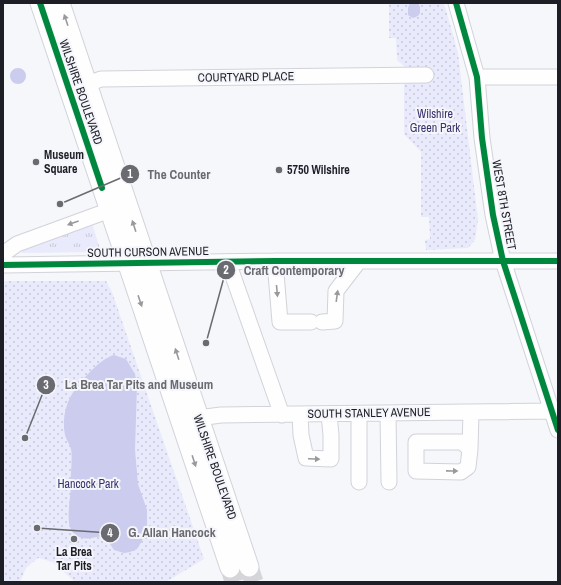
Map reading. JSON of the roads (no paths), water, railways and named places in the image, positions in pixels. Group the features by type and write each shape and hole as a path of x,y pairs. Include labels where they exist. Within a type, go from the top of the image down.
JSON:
{"main road":[{"name":"WILSHIRE BOULEVARD","path":"40,3 127,264 249,566"},
{"name":"WILSHIRE BOULEVARD","path":"60,3 146,263 230,568"}],"street":[{"name":"WEST 8TH STREET","path":"456,3 477,77 482,138 493,215 503,261 555,411 558,430"},
{"name":"COURTYARD PLACE","path":"69,91 101,79 426,75"},
{"path":"477,77 558,77"},
{"path":"3,254 17,244 110,210"},
{"path":"275,261 280,322 335,322 336,291 359,261"},
{"name":"SOUTH CURSON AVENUE","path":"3,265 275,261 558,261"},
{"path":"228,262 282,414"},
{"name":"SOUTH STANLEY AVENUE","path":"190,421 221,416 282,414 555,411"},
{"path":"470,449 471,412"},
{"path":"388,413 389,482"},
{"path":"300,414 301,435 306,458 331,459 329,414"},
{"path":"359,414 359,482"}],"water":[{"path":"410,3 418,3 420,7 420,13 418,16 413,18 408,15"},
{"path":"18,68 25,73 26,76 21,83 18,84 11,79 10,76 15,69"},
{"path":"114,355 126,359 135,374 137,385 135,450 138,484 147,510 147,525 142,541 137,549 124,553 114,550 106,538 102,536 82,538 75,534 70,527 69,515 72,452 66,437 64,426 66,409 77,386 98,365"}],"tunnel":[{"path":"249,567 254,582"},
{"path":"230,568 234,582"}],"place":[{"name":"Museum Square","path":"36,162"},
{"name":"5750 Wilshire","path":"279,170"},
{"name":"The Counter","path":"60,204"},
{"name":"Craft Contemporary","path":"206,343"},
{"name":"La Brea Tar Pits and Museum","path":"25,438"},
{"name":"G. Allan Hancock","path":"37,528"},
{"name":"La Brea Tar Pits","path":"74,539"}],"park label":[{"name":"Wilshire Green Park","path":"435,121"},
{"name":"Hancock Park","path":"88,484"}]}
